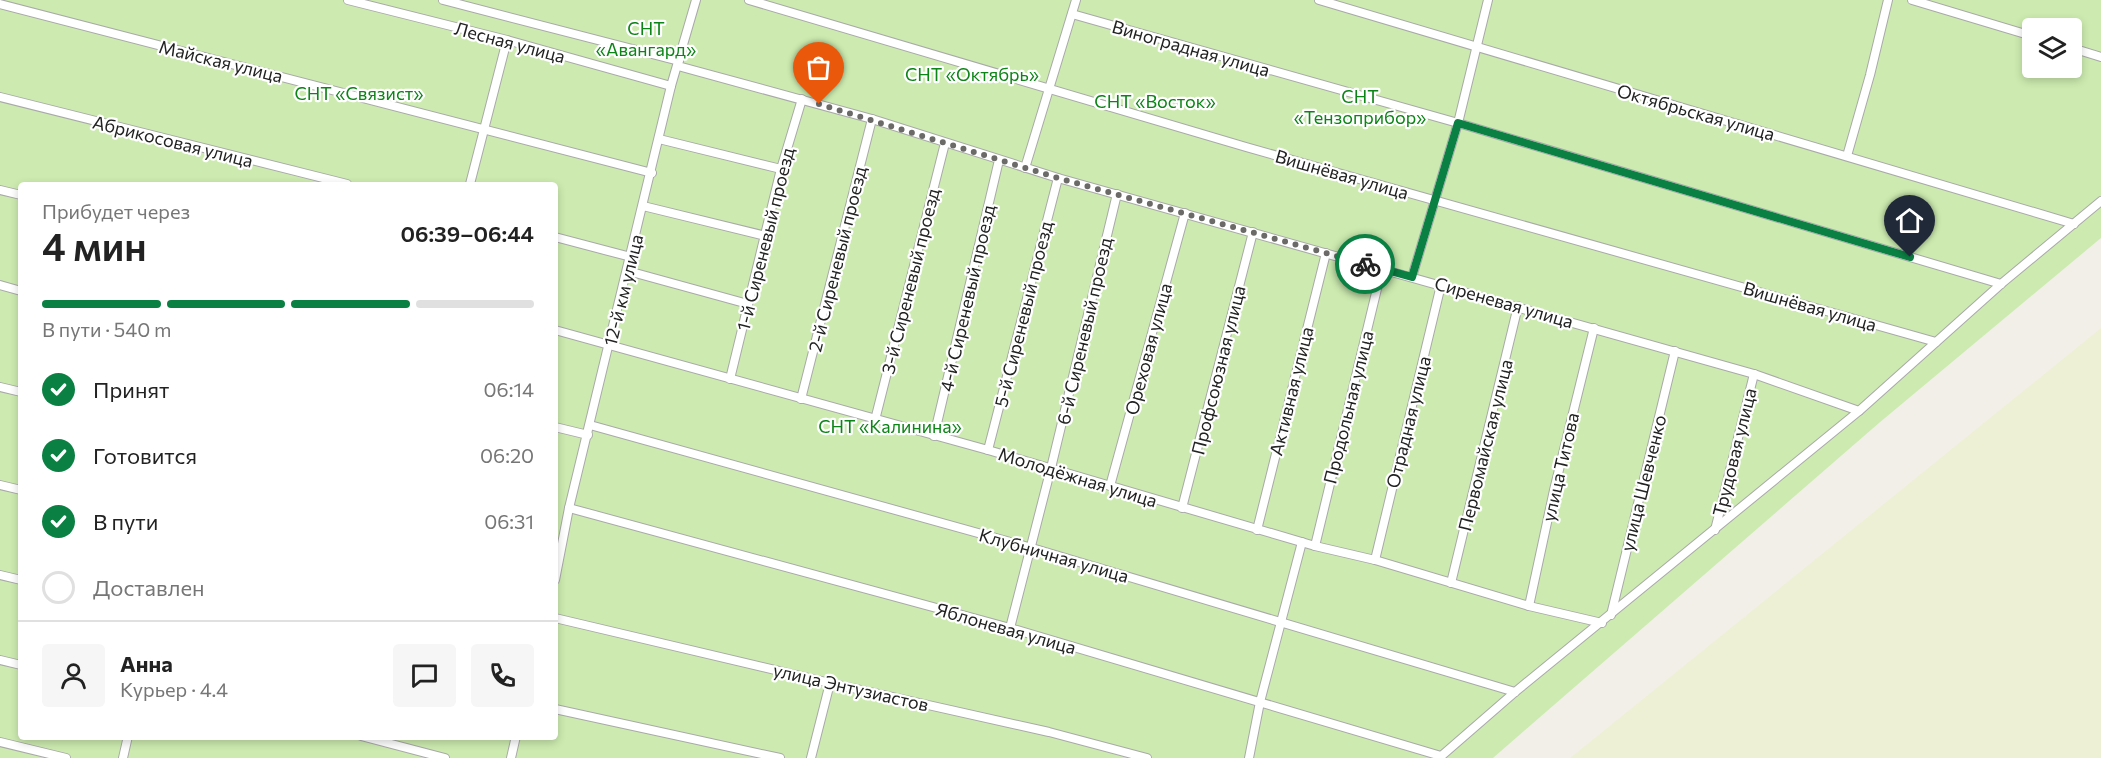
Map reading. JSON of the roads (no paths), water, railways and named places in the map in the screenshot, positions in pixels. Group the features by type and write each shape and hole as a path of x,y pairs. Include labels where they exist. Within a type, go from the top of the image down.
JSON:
{"street":[{"name":"Лесная улица","path":"348,0 507,40 671,86"},
{"path":"443,0 678,63"},
{"name":"12-й км улица","path":"558,564 569,508 671,86 696,0"},
{"name":"Вишнёвая улица","path":"749,0 1050,89 1936,342"},
{"path":"1025,168 1076,0"},
{"name":"Октябрьская улица","path":"1319,0 2074,224"},
{"path":"1412,277 1458,123 1488,0"},
{"path":"1847,156 1888,0"},
{"path":"1912,0 2022,33"},
{"name":"Майская улица","path":"0,4 652,172"},
{"name":"Виноградная улица","path":"1072,14 1458,123 2001,284"},
{"path":"471,182 507,40"},
{"path":"2082,51 2101,57"},
{"name":"Сиреневая улица","path":"678,63 872,119 1058,178 1754,374 1859,411"},
{"name":"Абрикосовая улица","path":"0,97 339,182"},
{"name":"1-й Сиреневый проезд","path":"730,379 781,169 802,99"},
{"name":"2-й Сиреневый проезд","path":"801,399 872,119"},
{"path":"660,139 781,169"},
{"name":"3-й Сиреневый проезд","path":"875,420 945,142"},
{"name":"4-й Сиреневый проезд","path":"934,436 999,160"},
{"name":"5-й Сиреневый проезд","path":"988,450 1058,178"},
{"path":"0,190 18,194"},
{"name":"6-й Сиреневый проезд","path":"1010,628 1032,548 1117,194"},
{"path":"1440,757 1515,692 1859,411 2001,284 2101,201"},
{"path":"643,206 766,236"},
{"name":"Ореховая улица","path":"1110,486 1185,213"},
{"name":"Профсоюзная улица","path":"1182,508 1253,232"},
{"path":"558,238 631,257"},
{"name":"Активная улица","path":"1257,530 1326,253"},
{"name":"Продольная улица","path":"1315,546 1382,268"},
{"path":"628,271 748,304"},
{"path":"0,285 18,290"},
{"name":"Отрадная улица","path":"1375,560 1441,285"},
{"name":"Первомайская улица","path":"1451,583 1518,306"},
{"name":"улица Титова","path":"1529,606 1554,490 1594,328"},
{"name":"Молодёжная улица","path":"558,331 988,450 1257,530 1375,560 1529,606 1602,623"},
{"name":"улица Шевченко","path":"1610,616 1675,351"},
{"name":"Трудовая улица","path":"1714,530 1754,374"},
{"path":"0,387 18,391"},
{"name":"Клубничная улица","path":"590,425 1032,548 1515,692"},
{"path":"558,428 588,435"},
{"path":"0,485 18,489"},
{"name":"Яблоневая улица","path":"569,508 1010,628 1440,757"},
{"path":"558,526 565,528"},
{"path":"1248,758 1260,702 1302,542"},
{"path":"0,575 18,579"},
{"name":"улица Энтузиастов","path":"558,619 1049,732 1147,758"},
{"path":"0,660 18,664"},
{"path":"811,758 830,683"},
{"path":"558,710 780,758"},
{"path":"123,758 127,740"},
{"path":"376,740 445,758"},
{"path":"511,758 515,740"},
{"path":"0,742 66,758"}],"park label":[{"name":"СНТ «Авангард»","path":"646,38"},
{"name":"СНТ «Октябрь»","path":"972,74"},
{"name":"СНТ «Связист»","path":"359,93"},
{"name":"СНТ «Восток»","path":"1155,101"},
{"name":"СНТ «Тензоприбор»","path":"1360,106"},
{"name":"СНТ «Калинина»","path":"890,426"}]}
